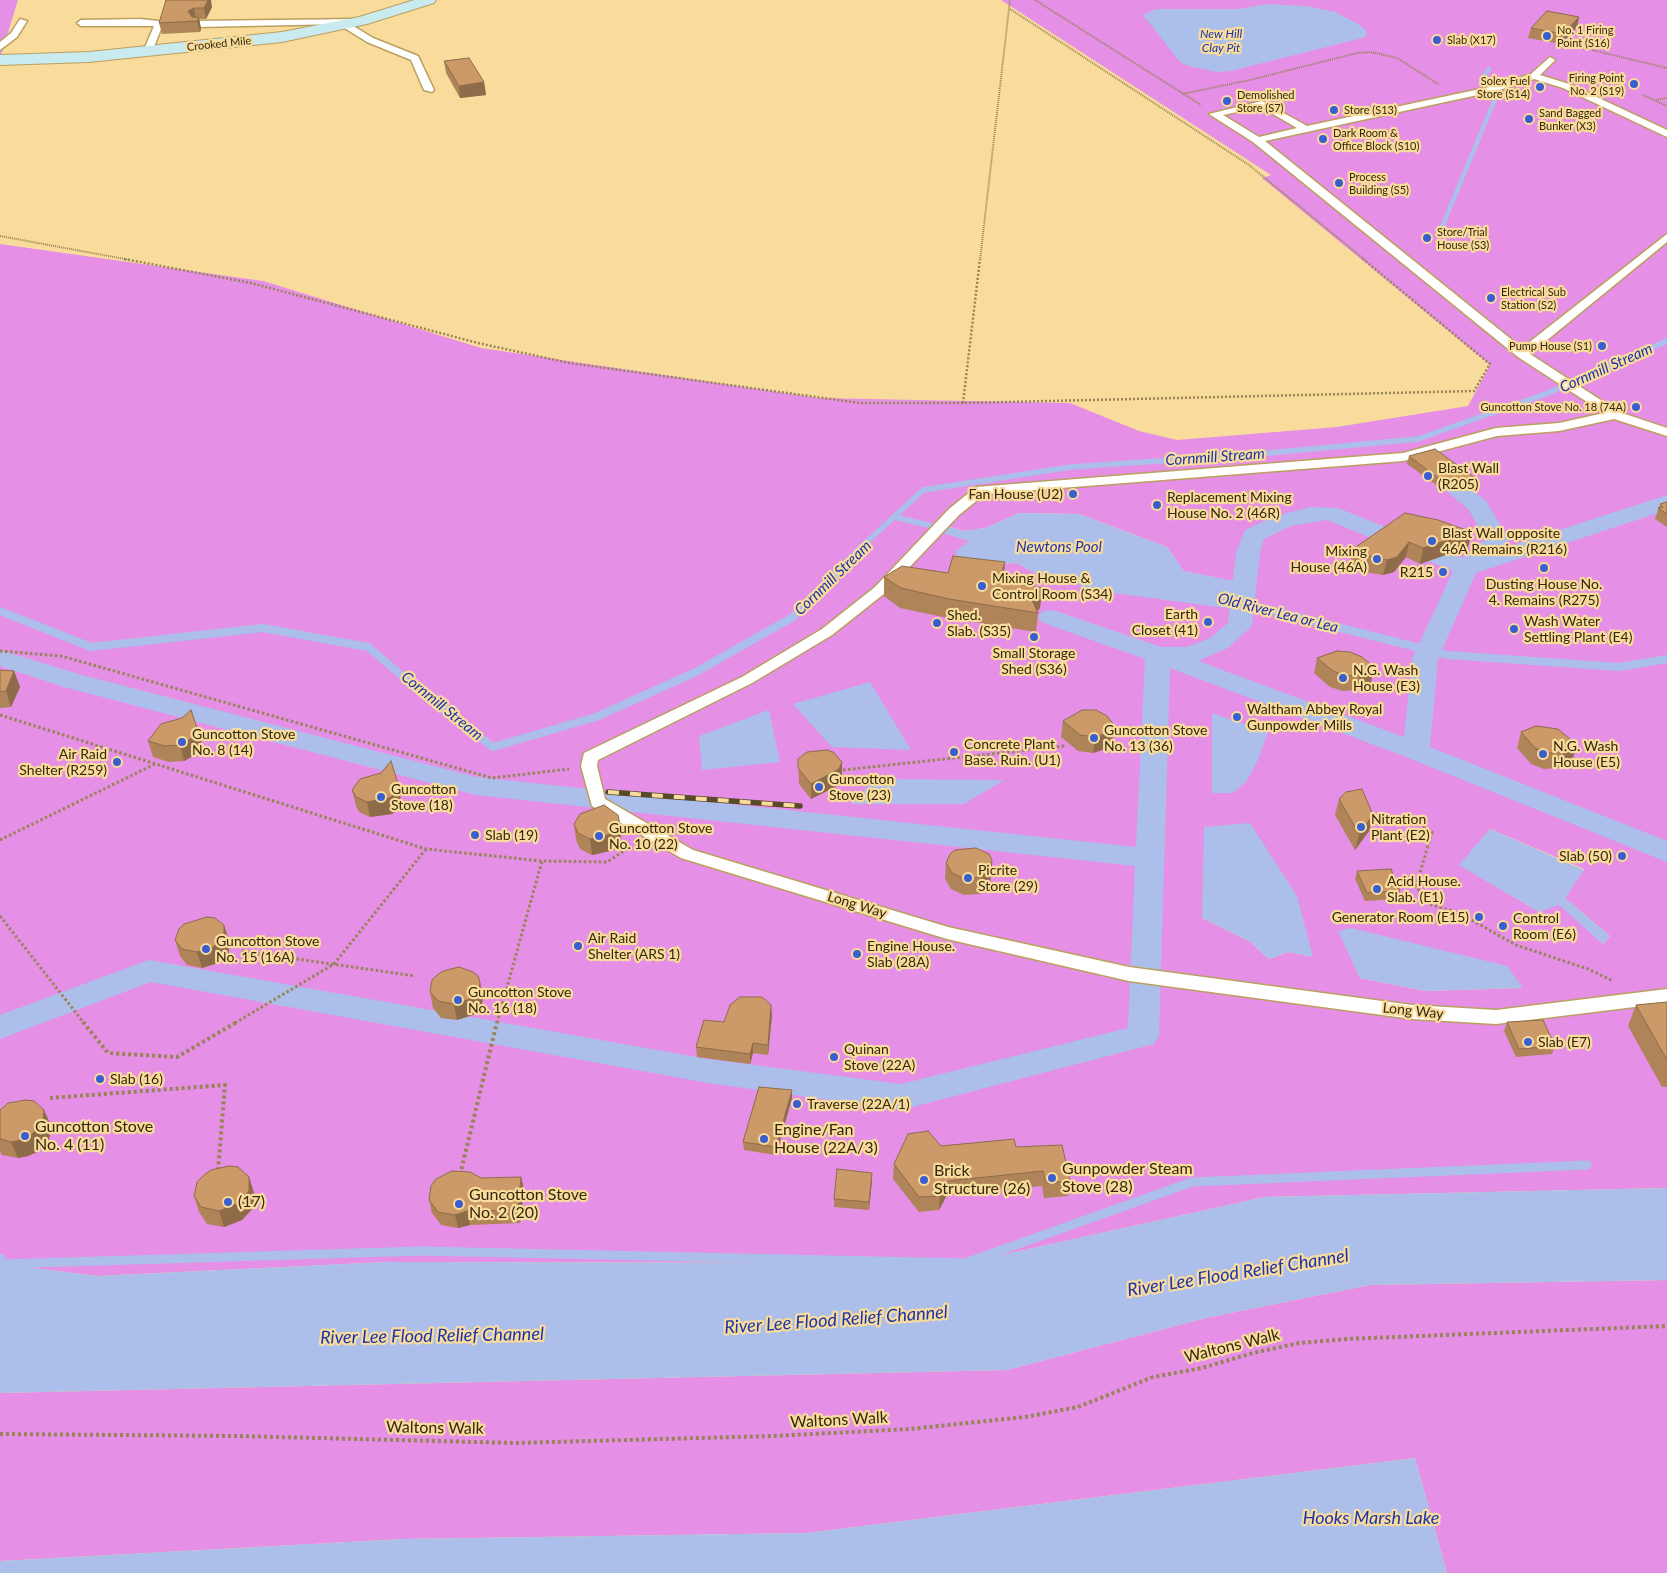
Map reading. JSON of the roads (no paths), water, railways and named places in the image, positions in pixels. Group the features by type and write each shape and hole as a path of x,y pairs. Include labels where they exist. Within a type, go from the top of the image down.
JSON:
{"main road":[{"name":"Crooked Mile","path":"1,56 89,57 282,37 362,21 430,0"}],"lane":[{"path":"196,24 362,21"},
{"path":"1,56 23,22"},
{"path":"81,23 140,22 159,24 148,52"},
{"path":"346,25 370,40 415,58 429,90"},
{"path":"1534,57 1561,62"},
{"path":"1257,140 1492,88 1534,76 1550,60"},
{"path":"1534,76 1566,86 1667,134"},
{"path":"1307,130 1262,104 1214,114 1257,140 1522,354 1614,415 1667,432"},
{"path":"1522,354 1667,236"},
{"name":"Long Way","path":"1614,415 1559,427 1496,432 1403,457 981,490 954,512 880,590 827,632 747,680 590,757 589,766 597,797 650,834 687,854 947,933 1129,974 1412,1012 1496,1018 1667,996"}],"water":[{"name":"New Hill Clay Pit","path":"1267,4 1307,6 1335,12 1360,25 1367,32 1366,37 1231,71 1217,72 1189,66 1180,62 1143,15 1156,9 1239,9"},
{"name":"Newtons Pool","path":"1019,513 1079,514 1167,547 1184,571 1243,583 1234,609 1084,589 1072,579 1056,585 1017,563 971,565 957,560 956,551 969,541 940,532 946,526 964,531 986,528"},
{"path":"870,682 911,750 832,747 793,704"},
{"path":"769,710 780,762 702,770 699,736"},
{"path":"1212,713 1268,732 1258,760 1246,782 1233,793 1212,793"},
{"path":"875,779 1004,780 964,804 851,804"},
{"path":"1250,823 1297,896 1313,957 1289,952 1269,959 1249,941 1202,918 1204,827"},
{"path":"1490,829 1584,870 1565,898 1610,936 1603,944 1559,905 1539,912 1459,865"},
{"path":"1351,928 1507,966 1523,988 1425,991 1360,978 1338,931"},
{"name":"River Lee Flood Relief Channel","path":"1667,1188 1667,1280 1370,1285 1206,1318 1007,1370 0,1393 0,1264 98,1276 387,1262 965,1263 1265,1197"},
{"name":"Hooks Marsh Lake","path":"1415,1458 1447,1573 0,1573 0,1561 404,1539 806,1533"}],"waterway":[{"path":"1442,227 1498,92 1481,82 1489,69"},
{"name":"Cornmill Stream","path":"815,594 858,550 923,490 1071,467 1247,455 1418,439 1548,393 1667,341"},
{"path":"1433,471 1478,506 1497,540 1466,568"},
{"path":"1466,568 1667,502"},
{"path":"1158,655 1190,655 1219,643 1240,626 1248,553 1253,535 1283,521 1311,514 1330,513 1466,568"},
{"name":"Old River Lea or Lea","path":"894,517 941,528"},
{"path":"1416,751 1425,659 1466,568"},
{"name":"Cornmill Stream","path":"0,611 91,647 263,628 368,647 426,696 493,747 596,717 696,672 793,617 816,593"},
{"name":"Old River Lea or Lea","path":"1226,599 1448,655 1619,667 1667,659"},
{"path":"1050,617 1158,655"},
{"path":"0,1027 149,971 708,1071 901,1097 1143,1036 1158,655"},
{"path":"0,658 73,681 476,786 1148,858"},
{"path":"1167,658 1416,751"},
{"path":"1416,751 1667,852"},
{"path":"0,1258 3,1264 422,1251 965,1263 1192,1182 1587,1165"}],"railway":[{"path":"608,792 800,806"}],"place":[{"name":"No. 1 Firing Point (S16)","path":"1547,36"},
{"name":"Slab (X17)","path":"1437,40"},
{"name":"Firing Point No. 2 (S19)","path":"1634,84"},
{"name":"Solex Fuel Store (S14)","path":"1540,87"},
{"name":"Demolished Store (S7)","path":"1227,101"},
{"name":"Store (S13)","path":"1334,110"},
{"name":"Sand Bagged Bunker (X3)","path":"1529,119"},
{"name":"Dark Room & Office Block (S10)","path":"1323,139"},
{"name":"Process Building (S5)","path":"1339,183"},
{"name":"Store/Trial House (S3)","path":"1427,238"},
{"name":"Electrical Sub Station (S2)","path":"1491,298"},
{"name":"Pump House (S1)","path":"1602,346"},
{"name":"Guncotton Stove No. 18 (74A)","path":"1636,407"},
{"name":"Blast Wall (R205)","path":"1428,476"},
{"name":"Fan House (U2)","path":"1073,494"},
{"name":"Replacement Mixing House No. 2 (46R)","path":"1157,505"},
{"name":"Blast Wall opposite 46A Remains (R216)","path":"1432,541"},
{"name":"Mixing House (46A)","path":"1377,559"},
{"name":"Dusting House No. 4. Remains (R275)","path":"1544,568"},
{"name":"R215","path":"1443,572"},
{"name":"Mixing House & Control Room (S34)","path":"982,586"},
{"name":"Earth Closet (41)","path":"1208,622"},
{"name":"Shed. Slab. (S35)","path":"937,623"},
{"name":"Wash Water Settling Plant (E4)","path":"1514,629"},
{"name":"Small Storage Shed (S36)","path":"1034,637"},
{"name":"N.G. Wash House (E3)","path":"1343,678"},
{"name":"Waltham Abbey Royal Gunpowder Mills","path":"1237,717"},
{"name":"Guncotton Stove No. 13 (36)","path":"1094,738"},
{"name":"Guncotton Stove No. 8 (14)","path":"182,742"},
{"name":"Concrete Plant Base. Ruin. (U1)","path":"954,752"},
{"name":"N.G. Wash House (E5)","path":"1543,754"},
{"name":"Air Raid Shelter (R259)","path":"117,762"},
{"name":"Guncotton Stove (23)","path":"819,787"},
{"name":"Guncotton Stove (18)","path":"381,797"},
{"name":"Nitration Plant (E2)","path":"1361,827"},
{"name":"Slab (19)","path":"475,835"},
{"name":"Guncotton Stove No. 10 (22)","path":"599,836"},
{"name":"Slab (50)","path":"1622,856"},
{"name":"Picrite Store (29)","path":"968,878"},
{"name":"Acid House. Slab. (E1)","path":"1377,889"},
{"name":"Generator Room (E15)","path":"1479,917"},
{"name":"Control Room (E6)","path":"1503,926"},
{"name":"Air Raid Shelter (ARS 1)","path":"578,946"},
{"name":"Guncotton Stove No. 15 (16A)","path":"206,949"},
{"name":"Engine House. Slab (28A)","path":"857,954"},
{"name":"Guncotton Stove No. 16 (18)","path":"458,1000"},
{"name":"Slab (E7)","path":"1528,1042"},
{"name":"Quinan Stove (22A)","path":"834,1057"},
{"name":"Slab (16)","path":"100,1079"},
{"name":"Traverse (22A/1)","path":"797,1104"},
{"name":"Guncotton Stove No. 4 (11)","path":"25,1136"},
{"name":"Engine/Fan House (22A/3)","path":"764,1139"},
{"name":"Gunpowder Steam Stove (28)","path":"1052,1178"},
{"name":"Brick Structure (26)","path":"924,1180"},
{"name":"(17)","path":"228,1202"},
{"name":"Guncotton Stove No. 2 (20)","path":"459,1204"}]}
